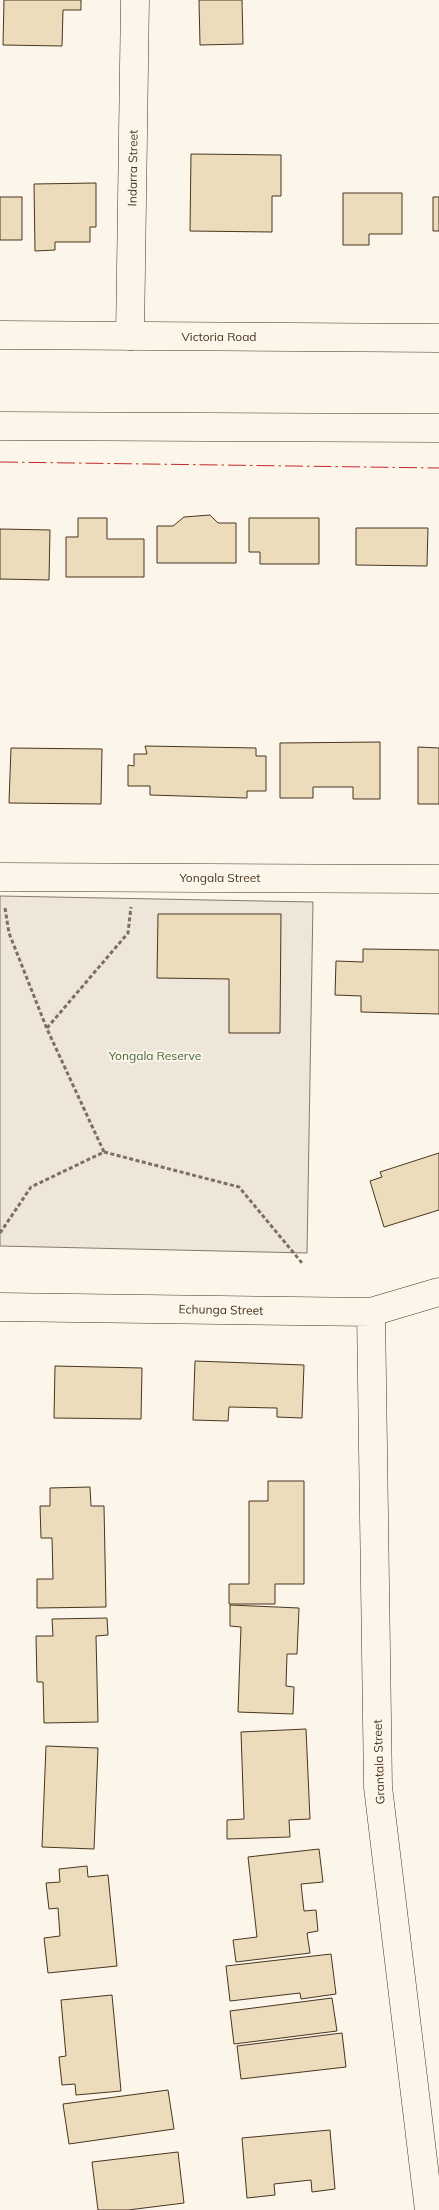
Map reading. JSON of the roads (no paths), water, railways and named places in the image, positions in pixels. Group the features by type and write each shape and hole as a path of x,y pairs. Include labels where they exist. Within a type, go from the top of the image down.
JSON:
{"main road":[{"name":"Indarra Street","path":"130,336 135,0"},
{"name":"Victoria Road","path":"0,335 439,338"},
{"path":"0,426 439,428"},
{"name":"Yongala Street","path":"0,877 439,879"},
{"name":"Echunga Street","path":"0,1307 371,1312 439,1292"},
{"name":"Grantala Street","path":"371,1312 378,1787 428,2210"}],"park label":[{"name":"Yongala Reserve","path":"155,1056"}]}
